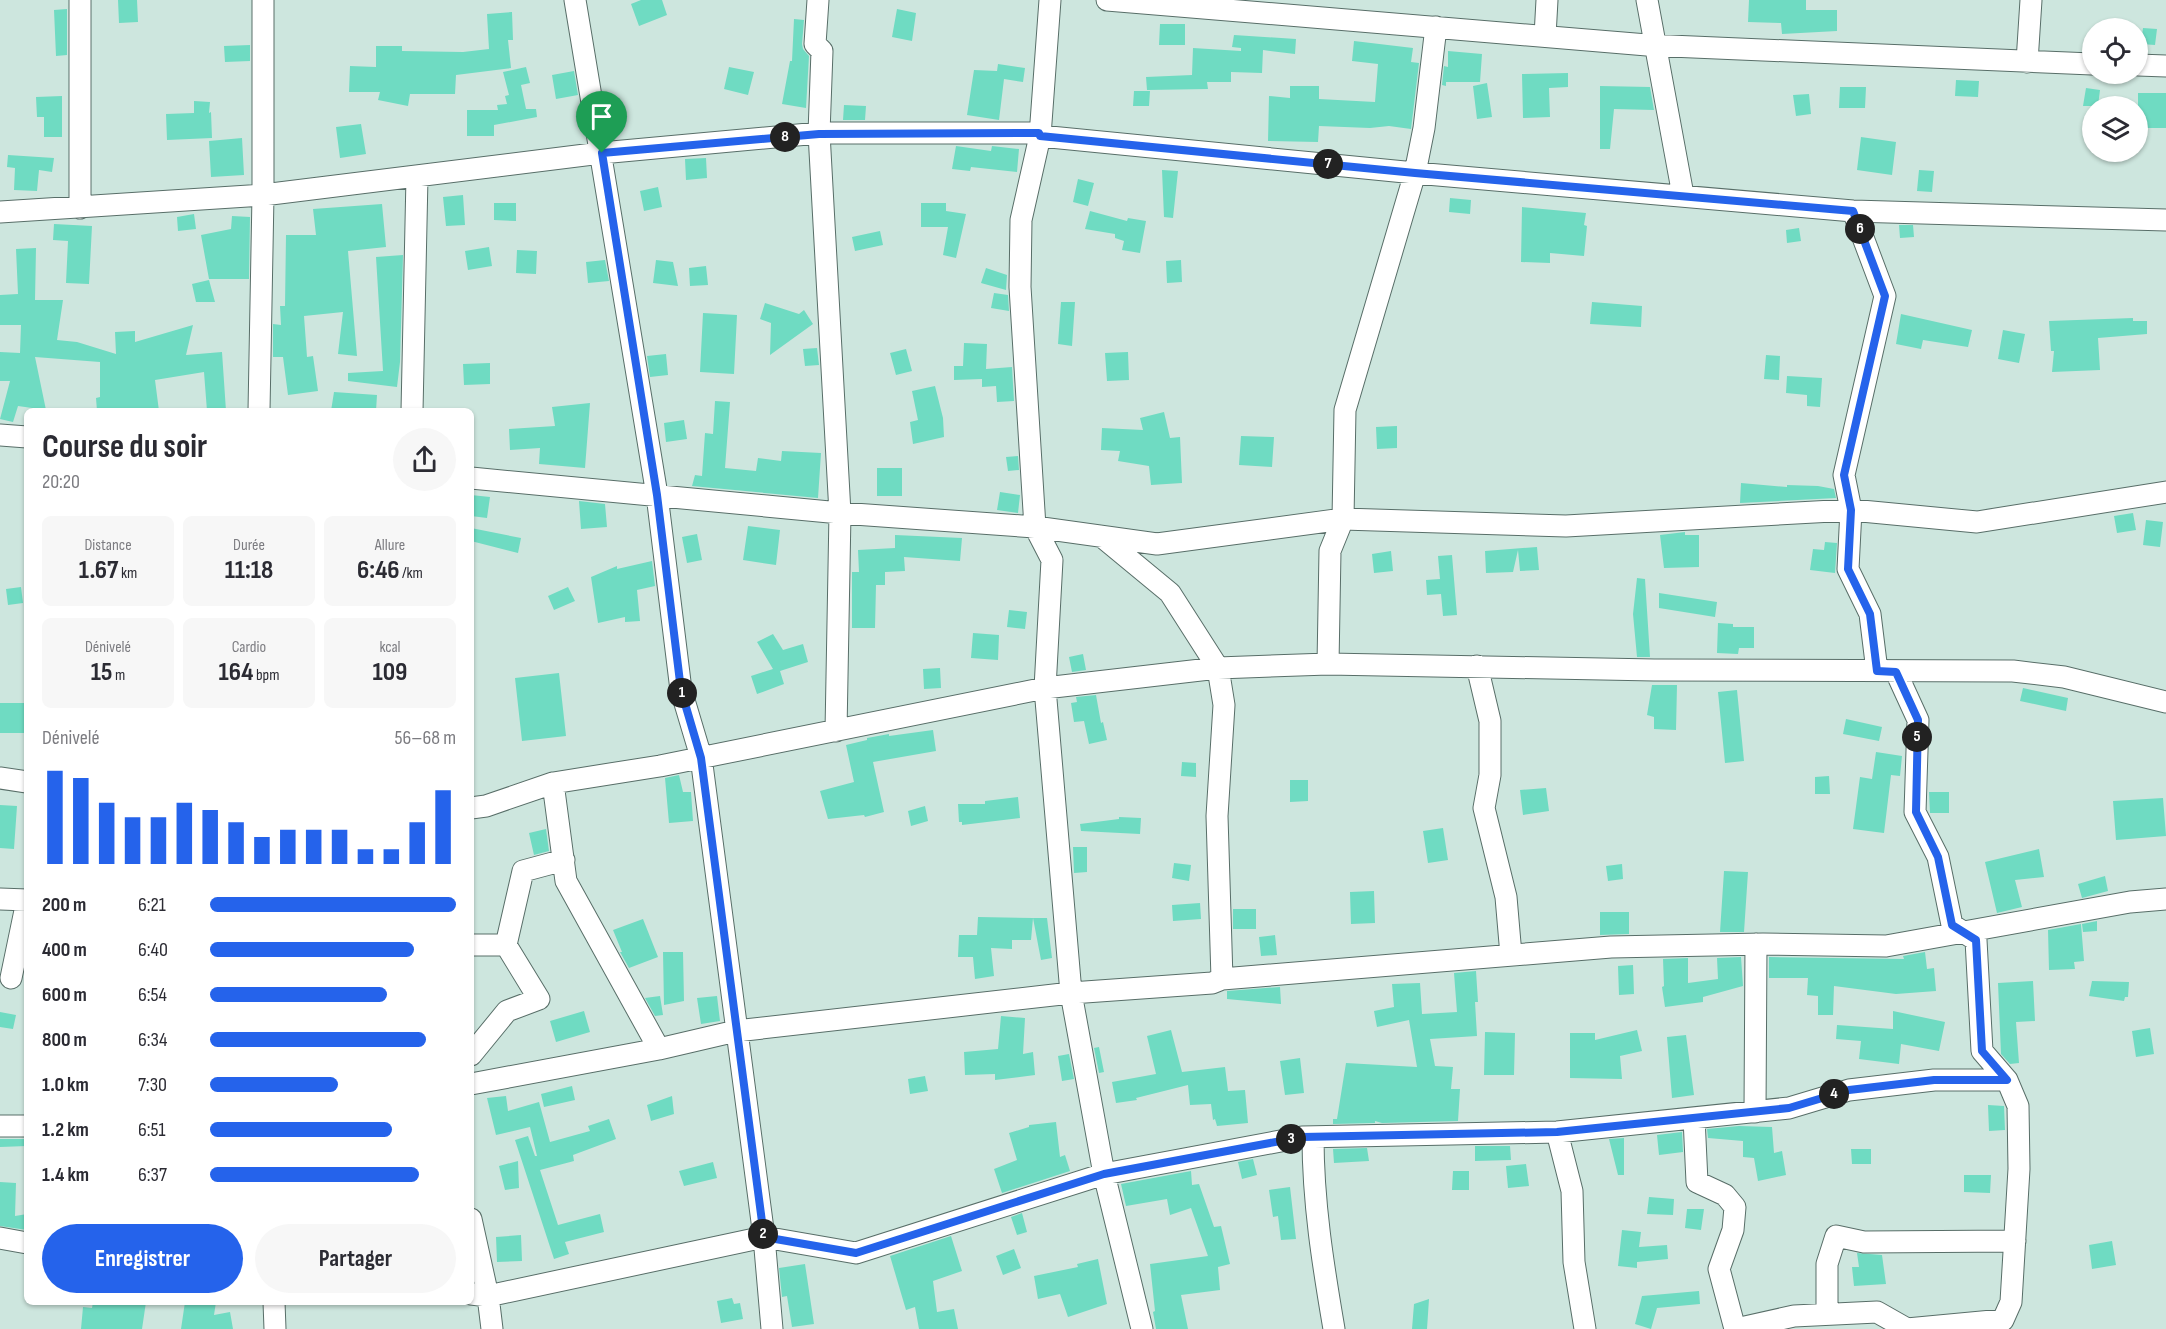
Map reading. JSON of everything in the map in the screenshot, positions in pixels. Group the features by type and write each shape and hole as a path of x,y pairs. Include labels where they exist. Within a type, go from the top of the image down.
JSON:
{"street":[{"path":"80,0 80,208"},
{"path":"259,408 263,195 262,0"},
{"path":"575,0 657,495 681,690 701,758 764,1237 772,1329"},
{"path":"818,0 815,44 822,51 819,134 840,513 836,731"},
{"path":"1050,0 1040,136 1021,220 1020,287 1035,527 1052,560 1045,688 1071,993 1104,1174 1142,1329"},
{"path":"1107,0 1344,10 1436,27 1655,45 2082,64"},
{"path":"1545,36 1547,0"},
{"path":"1647,0 1683,195"},
{"path":"2027,62 2031,0"},
{"path":"1328,664 1330,551 1343,519 1345,410 1415,173 1424,128 1436,27"},
{"path":"2148,65 2166,66"},
{"path":"0,212 263,195 602,153 819,134 1039,133 1040,136 1415,173 1853,211 2166,220"},
{"path":"412,408 417,177"},
{"path":"1694,1118 1697,1182 1725,1195 1735,1207 1733,1230 1719,1269 1735,1329 1778,1324 1794,1316 1877,1312 1907,1329 2003,1320 2011,1302 2015,1241 2018,1106 2007,1080 1982,1051 1976,940 1952,925 1938,857 1916,812 1918,720 1887,671 1870,614 1848,569 1851,510 1844,475 1885,296 1853,211"},
{"path":"0,435 24,437"},
{"path":"474,478 840,513 1035,527 1157,544 1343,519 1566,526 1851,510 1977,522 2166,492"},
{"path":"1101,536 1170,593 1218,668 1224,705 1217,816 1222,979"},
{"path":"474,808 486,806 553,783 701,758 1045,688 1218,668 1328,664 1654,670 2013,671 2064,677 2166,702"},
{"path":"1477,666 1490,721 1490,776 1484,807 1506,897 1511,955"},
{"path":"0,778 24,782"},
{"path":"553,783 566,881 659,1048"},
{"path":"474,1051 507,1011 539,999 506,945 523,871 564,860"},
{"path":"0,899 24,901"},
{"path":"474,1083 736,1031 1071,993 1212,983 1222,979 1611,947 1756,944 1887,946 2130,902 2166,899"},
{"path":"11,978 24,915"},
{"path":"1755,1112 1756,944"},
{"path":"474,945 506,945"},
{"path":"480,1295 764,1237 856,1253 1104,1174 1302,1137 1557,1132 1789,1108 1849,1090 1934,1080 2007,1080"},
{"path":"0,1126 24,1126"},
{"path":"1557,1132 1572,1191 1574,1262 1585,1329"},
{"path":"1313,1137 1313,1181 1317,1228 1334,1329"},
{"path":"1827,1314 1827,1264 1836,1236 1864,1242 2015,1241"},
{"path":"0,1238 24,1242"},
{"path":"474,1244 480,1295 492,1329"},
{"path":"274,1305 275,1329"}],"building":[{"path":"118,0 137,0 138,22 119,23"},
{"path":"641,0 662,0 667,15 639,26 631,4"},
{"path":"1749,0 1806,0 1806,10 1837,10 1837,31 1782,34 1781,23 1748,22"},
{"path":"67,9 67,55 56,56 54,10"},
{"path":"897,9 916,13 912,41 892,37"},
{"path":"512,12 513,40 508,40 511,68 456,75 455,94 410,94 408,106 378,100 380,92 349,92 350,66 376,67 376,46 402,46 402,51 463,52 489,49 487,14"},
{"path":"794,19 804,20 802,44 809,56 806,108 782,104 790,61 792,61"},
{"path":"1160,24 1185,24 1185,45 1159,45"},
{"path":"2148,28 2157,29 2155,45 2148,44"},
{"path":"1234,35 1296,39 1295,54 1263,50 1262,73 1231,72 1231,82 1207,82 1208,89 1147,90 1146,77 1192,75 1193,48 1241,51 1241,48 1232,47"},
{"path":"1354,41 1413,48 1411,62 1419,63 1411,129 1389,126 1370,128 1319,126 1318,142 1268,141 1269,96 1290,98 1290,86 1319,86 1319,99 1375,102 1378,64 1352,61"},
{"path":"250,45 250,61 225,62 224,46"},
{"path":"1448,51 1482,54 1480,82 1446,82 1446,86 1442,85 1444,66 1448,67"},
{"path":"998,64 1025,68 1023,82 1004,79 999,120 967,115 974,70 997,71"},
{"path":"526,67 530,83 521,85 526,109 536,109 537,117 494,125 494,136 467,136 467,110 498,110 497,105 507,104 505,96 509,95 503,72"},
{"path":"729,67 754,72 748,95 724,89"},
{"path":"574,71 578,95 556,99 552,75"},
{"path":"1568,73 1568,87 1549,88 1550,117 1523,118 1522,74"},
{"path":"1956,80 1979,81 1978,97 1955,96"},
{"path":"1487,83 1492,117 1477,119 1473,86"},
{"path":"1600,86 1650,87 1654,110 1614,109 1610,149 1600,149"},
{"path":"1840,87 1866,87 1865,108 1839,108"},
{"path":"2086,88 2100,90 2099,96 2085,96"},
{"path":"1134,91 1150,91 1149,106 1133,106"},
{"path":"2138,93 2166,93 2166,128 2148,128 2148,96 2138,96"},
{"path":"1809,94 1811,114 1796,116 1793,95"},
{"path":"62,96 62,137 44,137 44,117 37,117 36,97"},
{"path":"194,101 210,102 212,138 167,140 166,114 194,113"},
{"path":"844,105 866,106 865,120 843,120"},
{"path":"361,124 366,154 340,158 336,127"},
{"path":"1861,137 1896,142 1892,175 1857,170"},
{"path":"242,138 244,175 211,177 209,141"},
{"path":"956,146 991,151 992,146 1019,149 1017,172 971,167 970,171 952,169"},
{"path":"8,155 54,158 52,172 39,170 37,191 14,190 15,168 7,167"},
{"path":"706,158 707,178 686,180 685,159"},
{"path":"1162,170 1178,171 1173,218 1164,217"},
{"path":"1919,170 1934,171 1932,192 1917,191"},
{"path":"1078,179 1094,183 1088,206 1073,202"},
{"path":"658,187 662,207 644,211 640,191"},
{"path":"463,195 465,225 446,226 443,197"},
{"path":"1450,198 1471,200 1470,214 1449,212"},
{"path":"494,203 516,203 516,221 494,220"},
{"path":"921,203 946,203 946,211 966,214 956,258 943,255 948,227 921,227"},
{"path":"382,204 386,247 348,251 357,356 338,354 343,312 304,316 307,357 313,356 318,391 288,395 283,357 273,357 273,324 281,325 280,306 285,306 286,235 316,235 313,209"},
{"path":"1522,207 1586,213 1584,256 1550,253 1550,263 1521,262"},
{"path":"1090,211 1127,221 1128,218 1146,221 1140,253 1122,250 1124,241 1115,238 1115,234 1085,229"},
{"path":"194,214 196,229 178,231 177,217"},
{"path":"232,216 250,217 249,279 209,279 201,235 231,229"},
{"path":"54,224 92,226 89,284 66,283 68,241 53,240"},
{"path":"1899,225 1913,225 1914,237 1900,238"},
{"path":"1799,228 1801,241 1787,243 1786,230"},
{"path":"880,231 883,245 855,251 852,237"},
{"path":"489,247 492,266 468,270 465,251"},
{"path":"36,248 35,300 63,300 57,340 77,342 116,354 115,332 135,331 135,342 193,325 186,355 222,352 226,408 207,408 204,372 155,380 159,408 97,408 96,398 100,397 100,362 35,357 46,408 18,406 13,422 0,419 10,381 0,381 0,352 20,353 21,325 0,325 0,295 18,294 16,249"},
{"path":"517,250 537,251 536,274 516,273"},
{"path":"403,255 400,362 397,387 348,381 348,373 383,371 376,257"},
{"path":"605,260 609,281 588,283 586,262"},
{"path":"656,260 673,262 678,286 653,283"},
{"path":"1181,260 1182,282 1167,283 1166,261"},
{"path":"706,266 708,285 690,286 689,268"},
{"path":"986,268 1007,275 1006,290 981,283"},
{"path":"209,280 215,302 196,302 192,284"},
{"path":"994,293 1008,295 1009,311 991,308"},
{"path":"1061,302 1075,302 1072,346 1058,344"},
{"path":"1592,302 1642,306 1641,327 1590,324"},
{"path":"765,303 799,314 804,310 813,324 770,355 771,323 760,319"},
{"path":"703,313 737,315 734,374 700,372"},
{"path":"1901,314 1972,330 1968,347 1923,340 1921,349 1896,344"},
{"path":"2133,318 2133,321 2147,321 2147,334 2098,338 2100,370 2052,372 2054,351 2051,351 2049,321"},
{"path":"2003,330 2025,334 2019,363 1998,359"},
{"path":"964,343 987,344 986,369 1012,367 1014,401 997,402 996,386 982,387 982,379 954,380 954,366 963,366"},
{"path":"817,348 819,365 805,366 803,349"},
{"path":"906,349 912,371 896,375 890,353"},
{"path":"1128,352 1129,380 1107,381 1105,353"},
{"path":"666,354 668,375 650,377 647,356"},
{"path":"1766,355 1780,356 1779,380 1764,379"},
{"path":"490,363 490,384 464,385 463,364"},
{"path":"1787,376 1822,378 1820,407 1807,406 1807,395 1786,393"},
{"path":"935,386 943,418 944,437 913,444 910,422 918,420 912,391"},
{"path":"334,392 377,395 376,408 331,408"},
{"path":"715,401 730,402 725,468 756,471 758,458 781,461 782,451 821,453 818,498 692,486 695,475 702,476 705,433 713,434"},
{"path":"590,403 585,468 539,464 540,448 510,450 509,429 555,426 552,407"},
{"path":"1164,412 1170,438 1180,437 1182,483 1151,485 1149,466 1118,461 1120,451 1101,450 1102,428 1143,430 1140,418"},
{"path":"684,420 687,439 666,442 664,423"},
{"path":"1397,426 1397,448 1377,449 1376,427"},
{"path":"1241,436 1274,437 1272,467 1239,465"},
{"path":"1018,456 1019,470 1008,471 1006,457"},
{"path":"877,468 902,468 902,496 877,496"},
{"path":"1741,483 1787,487 1787,485 1818,486 1834,489 1836,498 1740,503"},
{"path":"1000,492 1020,495 1018,513 997,510"},
{"path":"474,495 490,497 487,518 474,516"},
{"path":"579,501 605,504 607,527 581,529"},
{"path":"2133,513 2136,530 2117,533 2114,516"},
{"path":"2146,520 2163,522 2160,547 2143,545"},
{"path":"748,526 780,530 776,565 743,560"},
{"path":"474,529 521,538 518,553 474,542"},
{"path":"1685,532 1685,535 1699,535 1699,567 1664,568 1660,535"},
{"path":"697,534 702,560 687,563 682,537"},
{"path":"895,535 962,538 960,561 904,557 905,571 885,572 885,585 876,585 875,628 852,628 852,572 859,572 858,550 895,548"},
{"path":"1825,542 1837,543 1835,573 1810,570 1813,549 1824,550"},
{"path":"1537,547 1539,570 1520,571 1518,550 1513,572 1486,573 1485,551"},
{"path":"1391,551 1393,571 1374,573 1372,554"},
{"path":"1452,555 1457,615 1443,616 1441,594 1427,595 1426,580 1440,579 1438,556"},
{"path":"652,561 655,586 637,590 640,621 625,622 625,617 598,623 591,577 617,566 617,569"},
{"path":"1637,578 1645,579 1650,657 1637,657 1633,614"},
{"path":"21,587 23,603 8,605 6,589"},
{"path":"568,587 575,601 554,610 548,596"},
{"path":"1659,593 1717,602 1715,617 1659,608"},
{"path":"1009,610 1027,612 1025,629 1007,627"},
{"path":"1718,623 1733,624 1733,627 1754,627 1754,648 1739,648 1738,654 1717,653"},
{"path":"973,633 999,635 998,660 971,658"},
{"path":"773,634 783,650 803,644 808,662 780,671 784,684 757,694 751,676 773,669 757,642"},
{"path":"1083,654 1086,670 1072,672 1069,657"},
{"path":"940,668 941,688 924,689 923,669"},
{"path":"559,673 566,736 522,741 515,678"},
{"path":"1652,685 1677,685 1676,730 1654,729 1654,717 1647,715"},
{"path":"2023,688 2068,698 2066,711 2020,701"},
{"path":"1737,690 1744,761 1725,763 1718,692"},
{"path":"1096,695 1107,740 1089,744 1084,721 1074,722 1071,703 1077,702 1076,697"},
{"path":"0,703 24,703 24,733 0,733"},
{"path":"1846,719 1882,727 1879,741 1843,734"},
{"path":"933,730 936,751 873,762 884,812 865,817 864,815 828,819 820,791 854,782 846,745 889,734 889,736"},
{"path":"1876,752 1902,756 1900,776 1891,775 1884,833 1853,829 1860,777 1872,779"},
{"path":"1182,762 1196,763 1196,777 1181,776"},
{"path":"679,775 683,792 691,792 693,821 669,823 665,778"},
{"path":"1829,776 1830,794 1815,794 1815,777"},
{"path":"1290,780 1308,780 1308,801 1290,802"},
{"path":"1546,788 1549,811 1523,815 1520,790"},
{"path":"1929,792 1949,792 1949,813 1930,813"},
{"path":"1018,797 1020,818 962,825 962,822 959,822 958,804 985,804 985,801"},
{"path":"2163,798 2166,836 2116,840 2113,801"},
{"path":"0,805 17,806 14,849 0,848"},
{"path":"925,806 928,821 911,826 908,811"},
{"path":"1119,817 1141,818 1140,834 1081,831 1080,824 1119,819"},
{"path":"1443,828 1448,860 1428,863 1423,831"},
{"path":"546,829 549,851 534,855 529,833"},
{"path":"1073,847 1087,847 1087,872 1074,873"},
{"path":"2039,849 2044,877 2015,880 2022,907 1997,913 1985,862"},
{"path":"1174,863 1191,865 1189,881 1172,878"},
{"path":"1622,864 1623,879 1608,881 1606,866"},
{"path":"1724,871 1748,872 1744,932 1720,932"},
{"path":"2105,876 2108,891 2082,898 2078,884"},
{"path":"1374,891 1375,923 1351,924 1350,892"},
{"path":"1200,903 1201,919 1173,921 1172,905"},
{"path":"1233,909 1256,909 1256,929 1233,929"},
{"path":"1600,912 1629,912 1629,934 1600,935"},
{"path":"978,917 1033,918 1031,940 1012,940 1012,949 991,948 994,976 975,979 973,957 958,957 959,935 977,935"},
{"path":"1033,918 1047,918 1052,958 1041,960"},
{"path":"643,919 658,957 629,968 620,952 622,952 613,930"},
{"path":"2097,921 2097,931 2083,932 2082,924"},
{"path":"2081,924 2084,961 2074,962 2075,969 2049,970 2048,930"},
{"path":"1275,935 1277,955 1261,956 1259,937"},
{"path":"663,952 683,952 684,1001 664,1005"},
{"path":"1925,952 1927,969 1934,968 1936,991 1896,994 1834,986 1833,1015 1818,1015 1818,996 1807,995 1808,978 1769,978 1769,957 1904,959 1903,956"},
{"path":"1741,957 1743,986 1703,997 1703,1002 1665,1007 1662,987 1664,986 1663,959 1688,958 1688,983 1718,979 1717,958"},
{"path":"1633,965 1634,994 1619,995 1618,966"},
{"path":"1476,971 1477,1036 1430,1039 1435,1066 1453,1067 1451,1089 1460,1089 1458,1121 1382,1123 1375,1121 1375,1123 1333,1124 1333,1119 1337,1119 1346,1063 1417,1067 1409,1020 1377,1027 1374,1011 1394,1007 1392,984 1420,983 1422,1014 1457,1012 1454,973"},
{"path":"2033,981 2035,1021 2016,1022 2019,1063 2010,1064 2001,1054 1998,983"},
{"path":"2092,981 2129,982 2128,997 2125,997 2124,1001 2089,996"},
{"path":"1280,987 1281,1004 1227,999 1227,991"},
{"path":"660,996 663,1015 655,1016 645,998"},
{"path":"717,996 720,1021 701,1024 697,998"},
{"path":"584,1011 590,1032 556,1042 550,1021"},
{"path":"1893,1011 1945,1022 1939,1051 1901,1044 1899,1064 1859,1059 1861,1041 1836,1039 1837,1025 1893,1029"},
{"path":"0,1012 16,1015 13,1029 0,1027"},
{"path":"1001,1016 1025,1018 1023,1054 1033,1052 1035,1075 995,1080 995,1074 965,1075 964,1052 998,1049"},
{"path":"2150,1028 2154,1054 2136,1057 2132,1031"},
{"path":"1171,1030 1182,1072 1225,1067 1228,1091 1245,1090 1248,1123 1217,1126 1215,1119 1213,1120 1211,1104 1190,1105 1188,1085 1136,1098 1137,1100 1116,1103 1112,1082 1156,1074 1147,1036"},
{"path":"1637,1030 1642,1051 1620,1056 1622,1079 1570,1078 1570,1033 1595,1033 1595,1040"},
{"path":"1485,1032 1515,1033 1514,1075 1484,1075"},
{"path":"1686,1035 1694,1095 1672,1098 1667,1037"},
{"path":"1099,1047 1104,1072 1099,1073 1094,1048"},
{"path":"1069,1054 1074,1079 1062,1081 1058,1056"},
{"path":"1300,1058 1304,1093 1285,1095 1280,1061"},
{"path":"925,1076 928,1091 910,1094 908,1079"},
{"path":"572,1086 575,1100 544,1107 541,1094"},
{"path":"506,1096 508,1111 539,1102 550,1142 590,1131 588,1126 609,1119 616,1139 573,1155 574,1161 540,1170 558,1225 600,1214 604,1232 565,1242 569,1254 554,1259 515,1140 528,1136 535,1156 537,1156 530,1127 496,1135 487,1098"},
{"path":"672,1096 674,1114 651,1121 647,1105"},
{"path":"1988,1105 2004,1106 2005,1130 1989,1131"},
{"path":"1056,1122 1060,1157 1065,1155 1070,1171 1002,1193 994,1169 1017,1160 1009,1133 1029,1127 1029,1125"},
{"path":"1739,1126 1772,1127 1774,1153 1782,1151 1786,1175 1758,1181 1754,1158 1743,1157 1743,1141 1708,1138 1707,1129"},
{"path":"1682,1132 1683,1152 1659,1155 1657,1135"},
{"path":"1624,1138 1624,1175 1618,1175 1609,1139"},
{"path":"0,1139 24,1139 24,1146 0,1147"},
{"path":"1475,1146 1510,1146 1511,1160 1475,1161"},
{"path":"1367,1148 1369,1161 1334,1163 1333,1149"},
{"path":"1851,1149 1871,1149 1871,1164 1852,1164"},
{"path":"1253,1159 1257,1175 1242,1179 1238,1162"},
{"path":"518,1161 519,1188 505,1190 499,1166"},
{"path":"713,1162 717,1178 684,1186 679,1171"},
{"path":"1526,1164 1529,1186 1508,1188 1506,1166"},
{"path":"1191,1171 1192,1185 1199,1184 1214,1227 1221,1226 1230,1264 1218,1267 1220,1290 1181,1295 1188,1329 1156,1329 1150,1264 1208,1256 1191,1208 1170,1215 1167,1199 1126,1206 1121,1184"},
{"path":"1453,1171 1469,1171 1469,1190 1452,1190"},
{"path":"1964,1175 1991,1175 1990,1193 1964,1192"},
{"path":"0,1182 16,1183 15,1216 24,1214 24,1230 0,1226"},
{"path":"1290,1187 1296,1239 1281,1240 1278,1216 1273,1217 1269,1190"},
{"path":"1649,1197 1674,1199 1673,1215 1647,1214"},
{"path":"1687,1209 1704,1209 1701,1230 1685,1228"},
{"path":"1022,1213 1027,1232 1017,1235 1011,1217"},
{"path":"1622,1230 1641,1232 1639,1247 1667,1245 1668,1259 1637,1262 1637,1268 1618,1266"},
{"path":"521,1235 522,1261 497,1262 496,1237"},
{"path":"951,1236 962,1271 933,1281 937,1312 954,1309 958,1329 919,1329 915,1307 906,1310 890,1256"},
{"path":"2112,1241 2116,1265 2092,1269 2089,1245"},
{"path":"1014,1249 1021,1268 1003,1275 996,1256"},
{"path":"1857,1253 1882,1255 1886,1284 1854,1286 1852,1267 1859,1267"},
{"path":"1098,1259 1107,1304 1068,1317 1060,1294 1038,1299 1034,1276 1078,1267 1077,1264"},
{"path":"805,1264 814,1324 792,1327 787,1296 782,1297 779,1268"},
{"path":"1699,1291 1700,1304 1657,1308 1651,1329 1635,1324 1642,1296"},
{"path":"732,1298 734,1304 740,1303 743,1319 721,1323 717,1301"},
{"path":"1429,1299 1427,1329 1412,1329 1414,1304"},
{"path":"92,1305 146,1305 142,1329 81,1329 83,1307 92,1308"},
{"path":"185,1305 216,1305 214,1315 230,1312 233,1329 181,1329"}],"route":[{"path":"1039,133 1040,136 1415,173 1853,211 1885,296 1844,475 1851,510 1848,569 1870,614 1877,671 1896,672 1918,720 1916,812 1938,857 1952,925 1976,940 1982,1051 2007,1080 1934,1080 1849,1090 1789,1108 1557,1132 1302,1137 1104,1174 856,1253 764,1237 701,758 681,690 657,495 602,153 819,134 1039,133"}]}
